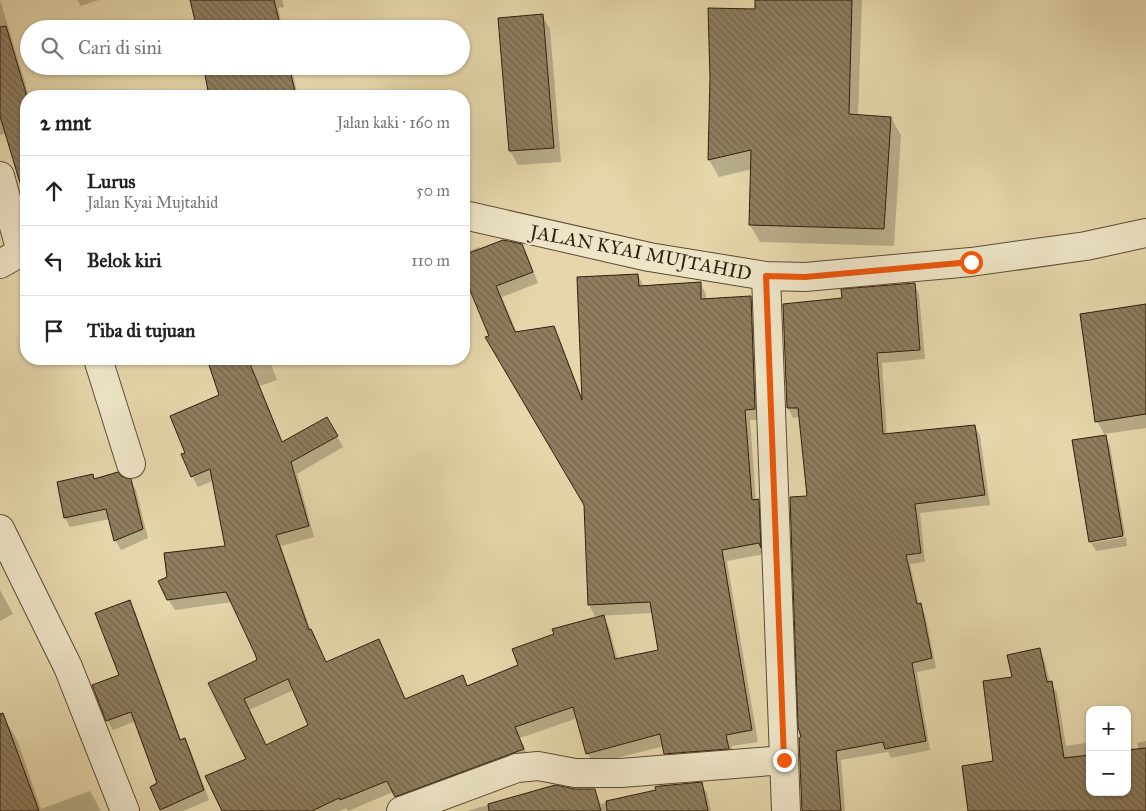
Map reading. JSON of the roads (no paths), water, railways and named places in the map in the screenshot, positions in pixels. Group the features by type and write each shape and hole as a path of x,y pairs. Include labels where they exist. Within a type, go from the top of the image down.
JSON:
{"street":[{"path":"2,183 16,249"},
{"name":"JALAN KYAI MUJTAHID","path":"470,216 649,257 766,276 805,277 971,262 1086,246 1146,233"},
{"path":"766,276 786,811"},
{"path":"100,365 131,464"},
{"path":"0,529 68,667 125,811"},
{"path":"401,811 517,768 538,766 575,773 621,773 784,760"}]}
